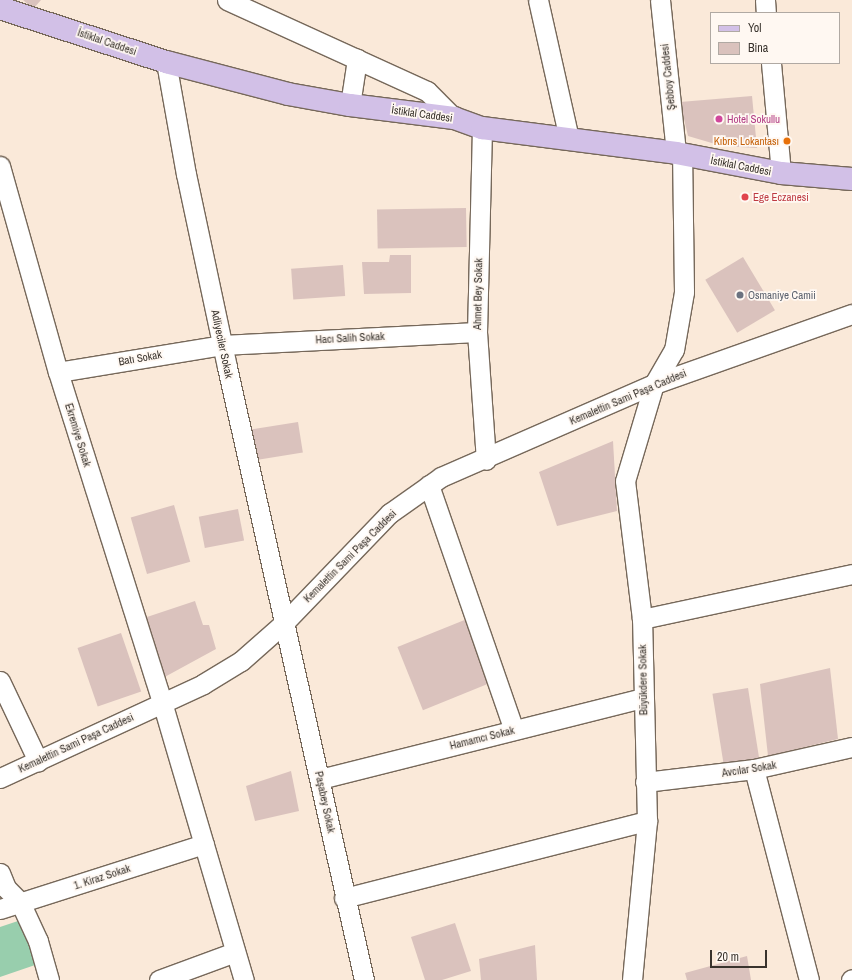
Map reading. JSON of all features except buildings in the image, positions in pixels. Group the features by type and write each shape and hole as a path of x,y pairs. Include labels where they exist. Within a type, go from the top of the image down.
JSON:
{"main road":[{"name":"İstiklal Caddesi","path":"0,8 166,62 288,94 350,105 454,118 482,128 679,154 781,173 852,179"}],"street":[{"path":"538,0 570,139"},
{"name":"Şebboy Caddesi","path":"654,384 674,350 684,292 679,154 660,0"},
{"path":"765,0 766,12"},
{"path":"231,1 427,91 454,118"},
{"path":"350,105 357,59"},
{"name":"Adliyeciler Sokak","path":"166,62 186,174 283,624"},
{"path":"771,64 781,173"},
{"path":"421,114 427,91"},
{"name":"Ahmet Bey Sokak","path":"482,128 477,332 486,460"},
{"name":"Ekremiye Sokak","path":"0,166 58,372 162,702 244,980"},
{"name":"Kemalettin Sami Paşa Caddesi","path":"0,778 203,684 241,661 283,624 390,513 441,477 486,460 654,384 852,314"},
{"name":"Hacı Salih Sokak","path":"222,345 477,332"},
{"name":"Batı Sokak","path":"58,372 222,345"},
{"name":"Büyükdere Sokak","path":"632,980 647,821 644,782 642,619 625,481 654,384"},
{"path":"429,485 514,730"},
{"path":"642,619 852,574"},
{"name":"Paşabey Sokak","path":"283,624 320,779 344,898 364,980"},
{"path":"0,680 38,761"},
{"name":"Hamamcı Sokak","path":"320,779 643,698"},
{"name":"Avcılar Sokak","path":"644,782 754,769 852,746"},
{"path":"754,769 808,980"},
{"path":"344,898 647,821"},
{"name":"1. Kiraz Sokak","path":"0,910 20,902 204,844"},
{"path":"0,873 6,888 20,902 38,941 49,980"},
{"path":"159,980 236,952"}],"green space":[{"path":"21,920 38,964 0,977 0,927"}],"place":[{"name":"Hotel Sokullu","path":"719,119"},
{"name":"Kıbrıs Lokantası","path":"787,141"},
{"name":"Ege Eczanesi","path":"745,197"},
{"name":"Osmaniye Camii","path":"740,295"}]}
